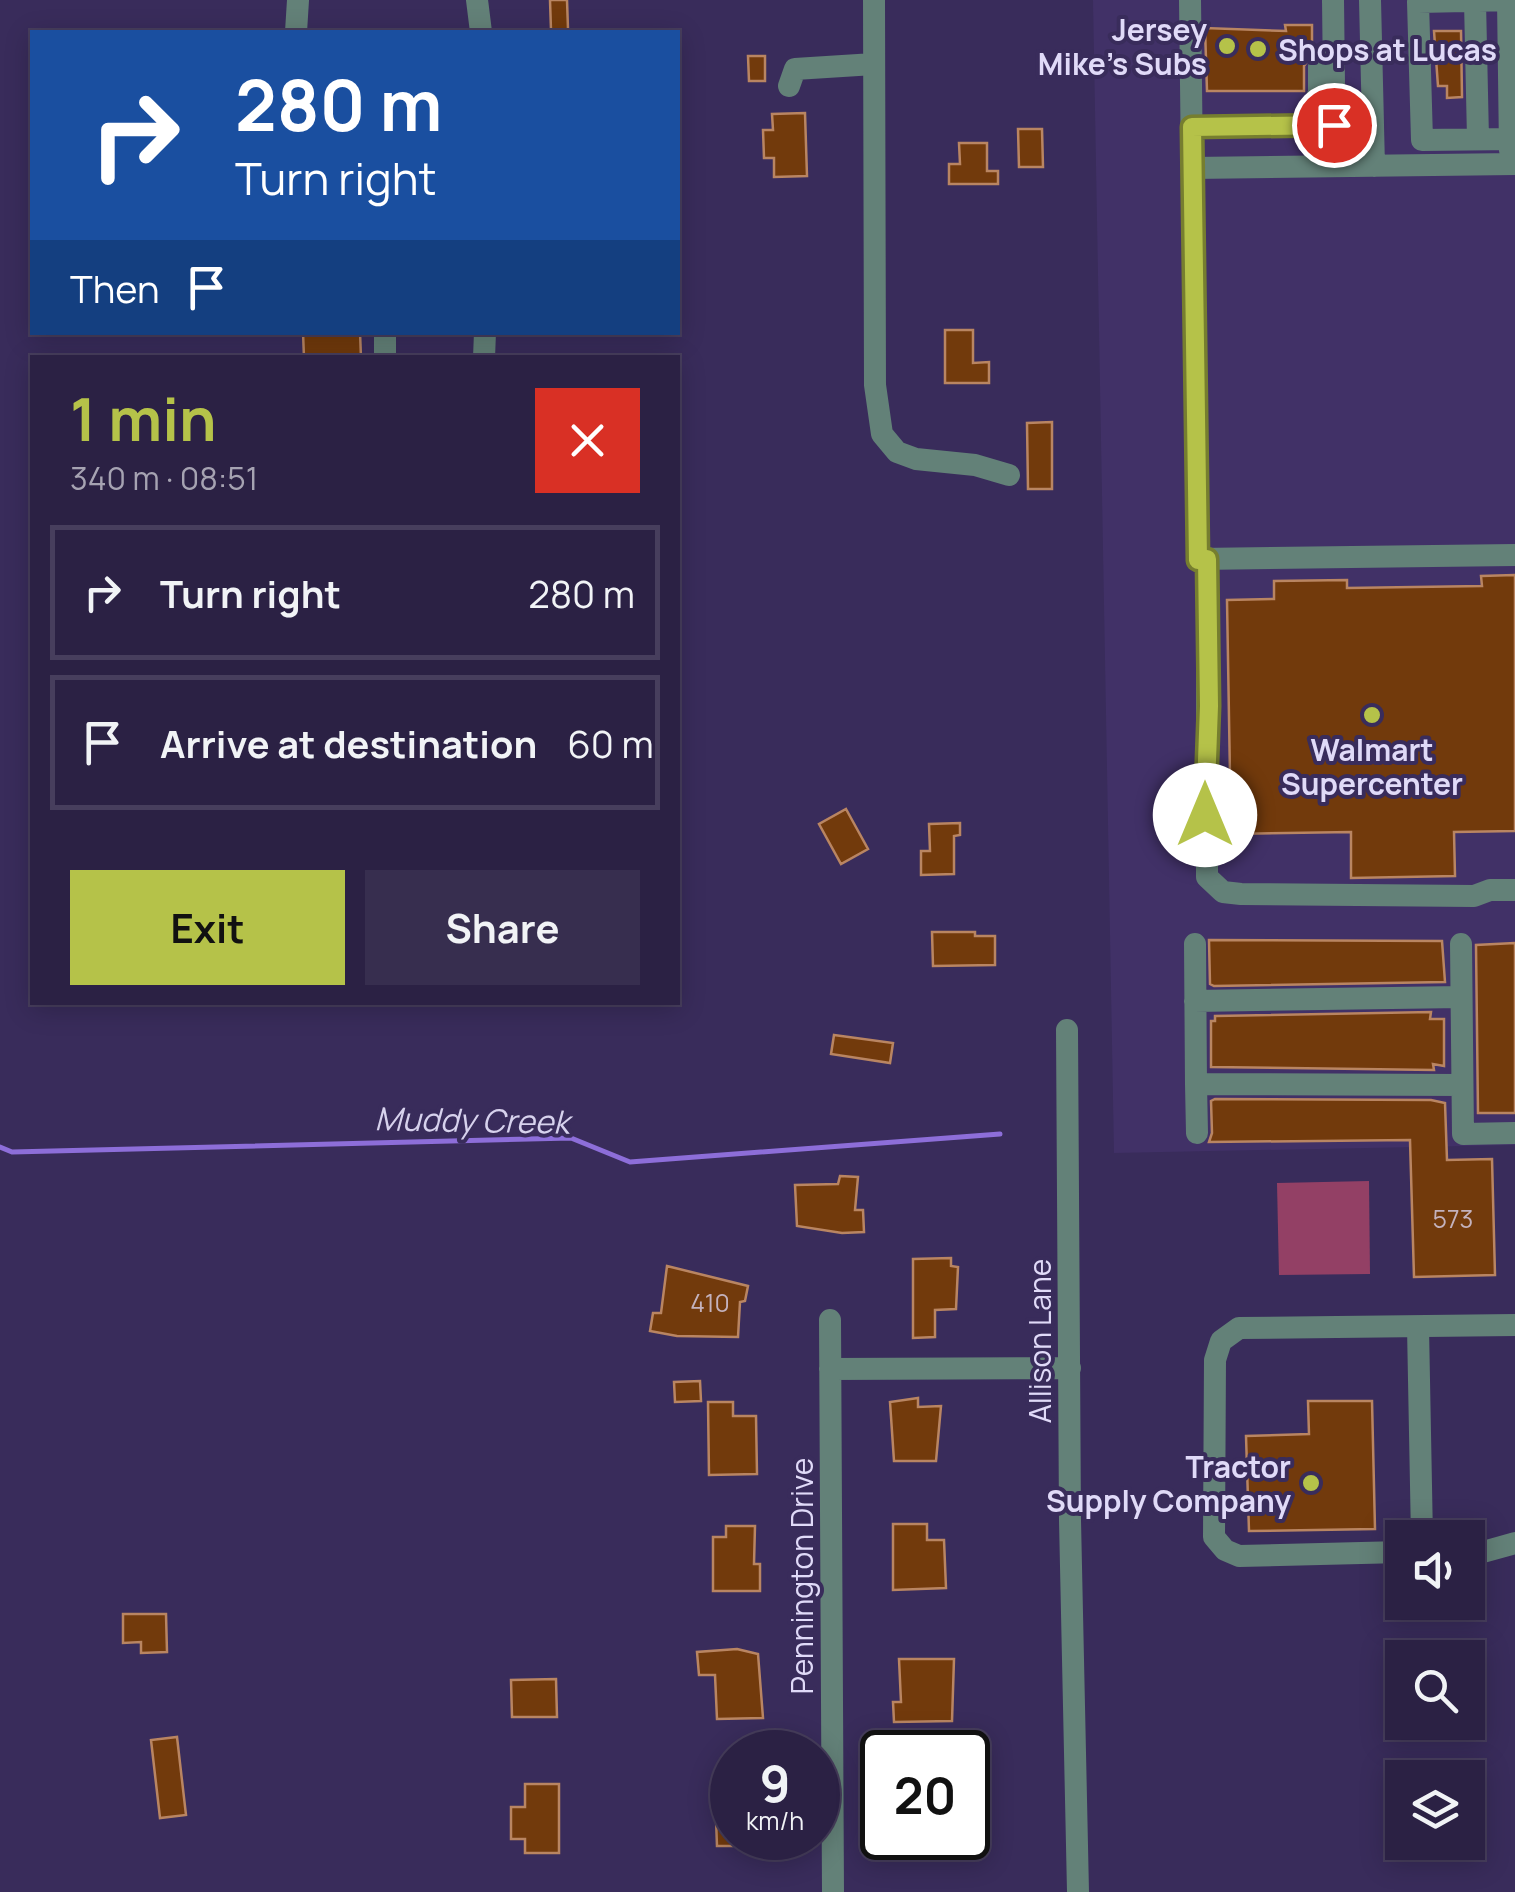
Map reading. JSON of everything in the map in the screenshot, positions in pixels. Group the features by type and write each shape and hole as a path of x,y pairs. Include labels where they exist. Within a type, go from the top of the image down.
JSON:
{"street":[{"path":"296,30 298,0"},
{"path":"477,0 481,30"},
{"path":"874,0 875,384 882,434 897,452 916,459 975,465 1009,475"},
{"path":"1190,0 1198,560 1515,555"},
{"path":"1305,126 1320,93 1316,0"},
{"path":"1333,0 1335,166"},
{"path":"1370,0 1374,166"},
{"path":"1192,168 1513,164 1512,0 1418,2 1423,165"},
{"path":"1475,1 1478,139"},
{"path":"789,86 796,69 874,64"},
{"path":"1192,127 1334,125"},
{"path":"1422,140 1513,139"},
{"path":"1212,559 1219,706 1206,739 1207,877 1223,892 1474,896 1490,890 1515,890"},
{"path":"1194,944 1197,1133"},
{"path":"1461,944 1462,1134 1515,1133"},
{"path":"1195,1002 1461,997"},
{"name":"Allison Lane","path":"1068,1030 1078,1892"},
{"path":"1196,1084 1462,1085"},
{"name":"Pennington Drive","path":"830,1320 833,1892"},
{"path":"1385,1552 1239,1556 1225,1550 1214,1538 1215,1360 1221,1341 1240,1328 1515,1325"},
{"path":"1418,1327 1422,1520"},
{"path":"830,1369 1070,1368"},
{"path":"1485,1551 1515,1543"}],"shaded area":[{"path":"1093,0 1515,0 1515,1145 1114,1153"},
{"path":"1369,1181 1370,1274 1279,1275 1277,1183"}],"building":[{"path":"550,0 567,0 568,29 551,30"},
{"name":"Shops at Lucas","path":"1285,25 1312,25 1312,54 1304,66 1304,91 1207,91 1205,28 1286,31"},
{"path":"1434,31 1461,31 1462,97 1447,98 1447,86 1438,86"},
{"path":"748,56 765,56 765,81 749,81"},
{"path":"805,113 807,176 774,177 774,158 764,158 763,130 773,130 772,114"},
{"path":"1018,129 1042,129 1043,167 1019,167"},
{"path":"959,143 987,143 987,171 998,171 998,184 949,184 949,164 960,164"},
{"path":"945,330 973,330 973,363 989,362 989,383 945,383"},
{"path":"303,335 360,335 361,355 304,355"},
{"path":"1052,422 1052,489 1028,489 1027,423"},
{"name":"Walmart Supercenter","path":"1515,575 1515,831 1454,832 1455,876 1351,878 1351,832 1231,834 1227,600 1274,599 1274,581 1347,580 1347,588 1482,586 1481,576"},
{"path":"846,809 868,849 841,864 819,824"},
{"path":"960,823 960,835 954,836 954,874 921,875 921,851 930,851 929,824"},
{"path":"932,932 995,936 995,965 933,966"},
{"path":"1209,940 1442,941 1445,982 1214,986 1210,984"},
{"path":"1515,943 1515,1113 1478,1113 1476,945"},
{"path":"1431,1012 1430,1019 1444,1019 1444,1066 1433,1064 1434,1070 1211,1067 1211,1021 1215,1021 1215,1016"},
{"path":"834,1035 893,1043 890,1063 831,1054"},
{"path":"1211,1101 1445,1103 1447,1160 1492,1159 1495,1275 1414,1277 1410,1140 1209,1142"},
{"path":"840,1176 858,1177 855,1210 863,1210 864,1232 797,1226 795,1185 838,1184"},
{"path":"951,1258 951,1266 958,1267 956,1309 935,1310 935,1337 913,1338 913,1259"},
{"path":"667,1266 748,1286 745,1301 740,1302 738,1337 677,1336 650,1331 653,1313 661,1313"},
{"path":"700,1381 701,1401 675,1402 674,1382"},
{"path":"918,1398 918,1407 941,1406 936,1461 894,1461 890,1402"},
{"name":"Tractor Supply Company","path":"1308,1401 1372,1401 1375,1529 1249,1531 1246,1436 1309,1434"},
{"path":"708,1402 733,1402 733,1416 756,1416 757,1474 709,1475"},
{"path":"893,1524 927,1524 927,1540 944,1540 946,1588 893,1590"},
{"path":"726,1526 755,1526 754,1564 760,1564 760,1591 713,1591 713,1537 726,1537"},
{"path":"123,1614 166,1614 167,1652 141,1653 141,1642 123,1643"},
{"path":"737,1649 758,1654 763,1718 717,1719 715,1675 699,1675 697,1652"},
{"path":"899,1659 954,1659 952,1721 894,1722 893,1702 901,1702"},
{"path":"556,1679 557,1717 512,1717 511,1680"},
{"path":"177,1737 186,1815 160,1818 151,1740"},
{"path":"525,1784 559,1784 559,1853 525,1853 525,1839 511,1839 511,1807 525,1807"}],"waterway":[{"name":"Muddy Creek","path":"0,1147 12,1152 571,1138 630,1162 1000,1134"}],"place":[{"name":"Jersey Mike's Subs","path":"1227,46"},
{"name":"Shops at Lucas","path":"1258,49"},
{"name":"Walmart Supercenter","path":"1372,715"},
{"name":"Tractor Supply Company","path":"1311,1483"}],"route":[{"path":"1205,815 1209,706 1207,559 1198,560 1192,127 1334,125"}]}
